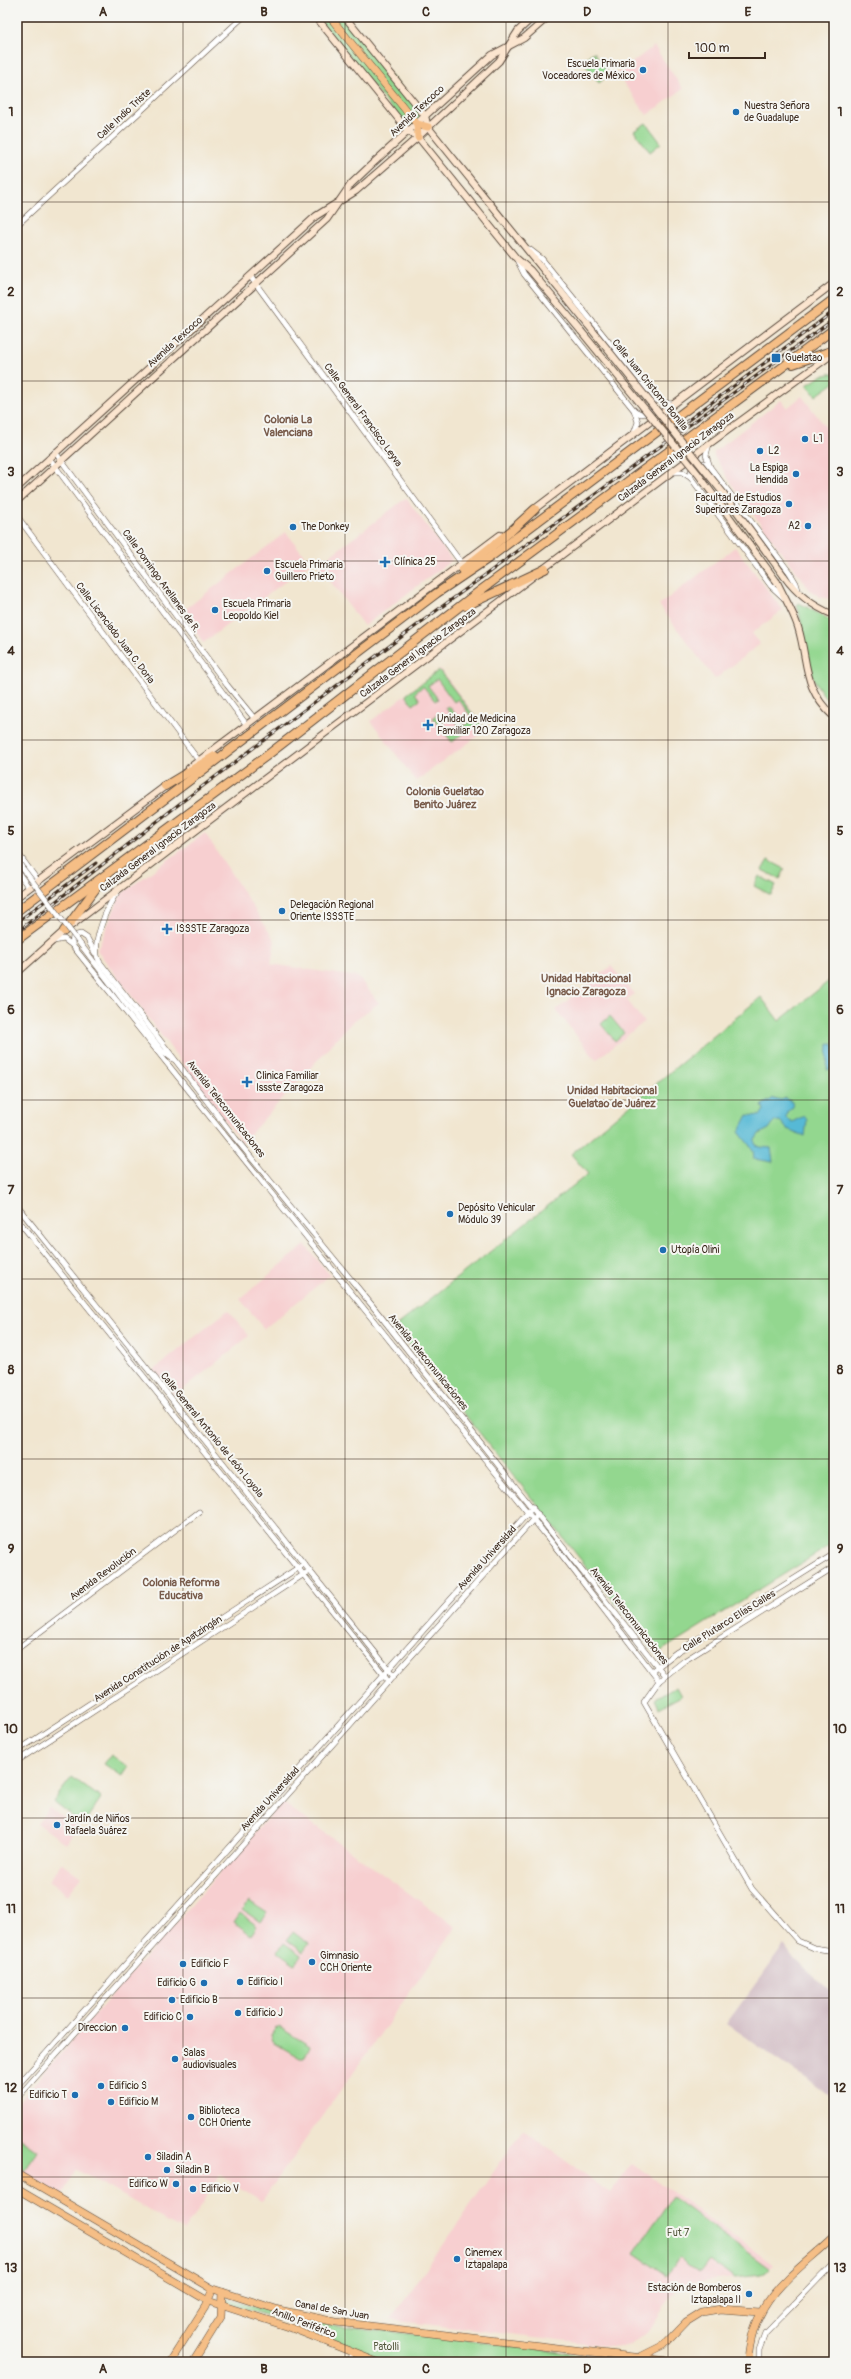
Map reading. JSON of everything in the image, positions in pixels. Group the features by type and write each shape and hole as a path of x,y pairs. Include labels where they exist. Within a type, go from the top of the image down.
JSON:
{"highway":[{"path":"437,593 489,558 834,299"},
{"name":"Calzada General Ignacio Zaragoza","path":"17,940 265,757 449,614 834,329"},
{"path":"784,367 834,350"},
{"path":"17,911 437,593 535,509"},
{"path":"449,614 545,569"},
{"path":"165,786 239,744"},
{"path":"64,931 111,870"}],"main road":[{"path":"316,17 409,132 418,136 417,124 330,17"},
{"path":"345,17 426,116 428,127 417,124"},
{"name":"Avenida Texcoco","path":"17,488 316,216 345,196 356,191 428,127 499,61 518,31 533,17"},
{"name":"Avenida Texcoco","path":"17,501 255,282 327,219 345,196 351,184 492,55 524,38 548,17"},
{"name":"Calle Juan Cristomo Bonilla","path":"428,127 528,248 537,264 724,494 784,576 799,593 818,607 834,614"},
{"name":"Calle Juan Cristomo Bonilla","path":"418,136 516,258 530,270 698,474 777,582 798,628 804,665 810,682 820,701 834,717"},
{"path":"17,897 834,283"},
{"name":"Calzada General Ignacio Zaragoza","path":"17,973 64,931 120,888 545,569 670,473 834,354"},
{"name":"Canal de San Juan","path":"17,2174 213,2289 286,2312 336,2322 677,2362"},
{"path":"17,2189 208,2301 223,2306"},
{"path":"748,2362 751,2335 760,2312 772,2294 834,2237"},
{"path":"170,2362 208,2301 213,2289"},
{"path":"193,2362 221,2317 223,2306 222,2292"},
{"name":"Anillo Periférico","path":"223,2306 289,2327 377,2362"},
{"path":"643,2358 664,2345 686,2322 702,2312 720,2309 760,2312"},
{"path":"643,2358 661,2362"}],"street":[{"name":"Calle Indio Triste","path":"17,225 243,17"},
{"name":"Calle Juan Cristomo Bonilla","path":"528,248 542,259 652,395 660,402 673,404"},
{"name":"Calle Juan Cristomo Bonilla","path":"516,258 524,274 634,410"},
{"name":"Calle General Francisco Leyva","path":"250,276 462,564"},
{"path":"634,410 641,414 650,411 654,404 652,395"},
{"path":"631,435 638,422 634,410"},
{"path":"709,444 706,455 710,467 790,573 796,583 799,593"},
{"name":"Calle Domingo Arellanes de R.","path":"55,452 245,708 254,718"},
{"name":"Calle Domingo Arellanes de R.","path":"49,458 240,713 246,724"},
{"path":"691,478 691,471 696,464 704,463 710,467"},
{"path":"670,473 682,472 691,478"},
{"name":"Calle Juan Cristomo Bonilla","path":"691,478 771,586 786,601"},
{"name":"Calle Licenciado Juan C. Doria","path":"17,516 199,760"},
{"path":"240,713 245,708"},
{"path":"17,852 38,881"},
{"name":"Avenida Telecomunicaciones","path":"17,861 162,1051 170,1067"},
{"path":"17,872 24,871 26,865"},
{"path":"17,872 30,888"},
{"path":"96,955 96,940 120,888"},
{"name":"Avenida Telecomunicaciones","path":"658,1681 652,1671 533,1520 72,945 74,935 83,935 96,955 236,1139 533,1507 665,1676"},
{"path":"52,942 64,938 72,945"},
{"name":"Avenida Telecomunicaciones","path":"162,1051 176,1060"},
{"name":"Calle General Antonio de León Loyola","path":"17,1206 394,1676"},
{"name":"Calle General Antonio de León Loyola","path":"17,1219 389,1681"},
{"path":"375,1323 375,1317 380,1316"},
{"name":"Avenida Universidad","path":"17,2086 533,1507"},
{"name":"Avenida Revolución","path":"17,1648 199,1512"},
{"name":"Avenida Universidad","path":"17,2098 538,1514"},
{"name":"Calle Plutarco Elías Calles","path":"652,1671 677,1652 834,1554"},
{"name":"Avenida Constitución de Apatzingán","path":"17,1752 304,1564"},
{"name":"Calle Plutarco Elías Calles","path":"834,1567 684,1661 658,1681 644,1702 752,1889 798,1941 814,1948 834,1951"},
{"name":"Avenida Constitución de Apatzingán","path":"17,1761 309,1571"},
{"path":"180,1904 185,1908"},
{"path":"47,2052 52,2058"},
{"path":"759,2362 759,2350 765,2334 834,2264"},
{"path":"349,2362 352,2352"}],"shaded area":[{"path":"654,46 683,89 647,115 617,74"},
{"name":"Facultad de Estudios Superiores Zaragoza","path":"802,396 834,438 834,600 820,597 810,590 739,495 714,456 714,452 781,400 787,408"},
{"name":"Clínica 25","path":"406,498 452,560 364,626 318,565"},
{"path":"286,532 310,563 203,643 183,611"},
{"path":"735,547 783,610 752,633 760,644 715,679 659,605"},
{"name":"Unidad de Medicina Familiar 120 Zaragoza","path":"440,669 486,730 416,781 371,721"},
{"name":"Clinica Familiar Issste Zaragoza","path":"205,833 275,941 271,964 358,977 379,1003 352,1022 242,1143 97,950 121,894"},
{"path":"611,966 634,994 627,1000 644,1022 596,1060 556,1010"},
{"path":"305,1245 330,1275 264,1329 240,1299"},
{"path":"228,1310 249,1336 175,1396 154,1370"},
{"path":"282,1802 456,1927 262,2201 220,2175 184,2231 77,2169 62,2195 17,2169 17,2103"},
{"name":"Jardín de Niños Rafaela Suárez","path":"49,1807 77,1827 66,1844 37,1823"},
{"path":"62,1863 81,1877 68,1895 49,1881"},
{"path":"784,1945 795,1960 834,1994 834,2098 726,2024"},
{"path":"523,2130 610,2193 632,2163 774,2265 760,2275 692,2283 675,2291 648,2332 628,2346 620,2347 390,2320"}],"green space":[{"path":"317,17 343,17 423,115 408,129"},
{"path":"594,52 609,74 599,83 582,60"},
{"path":"646,123 661,143 650,152 634,131"},
{"path":"834,373 834,383 816,396 807,385 821,376"},
{"path":"799,603 834,622 834,709 819,689 811,672 797,605"},
{"path":"439,670 485,730 481,733 475,725 452,742 433,718 437,715 452,735 461,728 446,708 449,706 464,726 473,719 458,699 454,702 437,679 428,686 438,699 435,701 423,686 415,693 420,700 413,705 406,695"},
{"path":"768,860 785,869 780,879 762,870"},
{"path":"759,876 776,885 771,895 754,886"},
{"name":"Utopía Olini","path":"834,977 834,1543 656,1654 395,1327 588,1174 571,1154 761,997 779,1021"},
{"path":"610,1016 624,1033 615,1041 601,1024"},
{"path":"676,1687 681,1696 659,1708 655,1699"},
{"path":"111,1755 128,1767 122,1776 104,1764"},
{"path":"72,1777 101,1798 83,1824 53,1802"},
{"path":"249,1901 267,1913 260,1922 243,1910"},
{"path":"240,1913 257,1926 251,1935 234,1922"},
{"path":"293,1932 309,1944 303,1952 287,1940"},
{"path":"284,1943 301,1955 295,1964 278,1952"},
{"path":"279,2027 310,2046 304,2058 300,2058 273,2042 271,2035 275,2029"},
{"path":"17,2136 37,2150 25,2171 17,2164"},
{"name":"Fut 7","path":"672,2197 770,2269 760,2275 735,2278 709,2260 700,2272 687,2266 679,2258 667,2276 634,2253"},
{"name":"Patolli","path":"225,2297 301,2321 540,2349 628,2362 383,2362 295,2324 230,2304 224,2300"}],"water":[{"path":"828,1043 834,1045 834,1068 827,1070"},
{"path":"774,1098 781,1100 786,1098 792,1102 793,1107 787,1112 786,1118 792,1122 804,1116 807,1120 805,1136 787,1129 780,1121 774,1122 769,1129 759,1134 755,1140 755,1144 760,1147 771,1148 773,1162 754,1159 753,1150 739,1132 748,1115 760,1116 764,1110 762,1105"}],"railway":[{"path":"671,433 834,311"},
{"path":"17,932 183,801 436,611 834,319"},
{"path":"17,922 96,863"}],"place":[{"name":"Escuela Primaria Voceadores de México","path":"643,70"},
{"name":"Nuestra Señora de Guadalupe","path":"736,112"},
{"name":"Guelatao","path":"776,358"},
{"name":"L1","path":"805,439"},
{"name":"L2","path":"760,451"},
{"name":"La Espiga Hendida","path":"796,474"},
{"name":"Facultad de Estudios Superiores Zaragoza","path":"789,504"},
{"name":"A2","path":"808,526"},
{"name":"The Donkey","path":"293,527"},
{"name":"Clínica 25","path":"385,562"},
{"name":"Escuela Primaria Guillero Prieto","path":"267,571"},
{"name":"Escuela Primaria Leopoldo Kiel","path":"215,610"},
{"name":"Unidad de Medicina Familiar 120 Zaragoza","path":"428,725"},
{"name":"Delegación Regional Oriente ISSSTE","path":"282,911"},
{"name":"ISSSTE Zaragoza","path":"167,929"},
{"name":"Clinica Familiar Issste Zaragoza","path":"247,1082"},
{"name":"Depósito Vehicular Módulo 39","path":"450,1214"},
{"name":"Utopía Olini","path":"663,1250"},
{"name":"Jardín de Niños Rafaela Suárez","path":"57,1825"},
{"name":"Gimnasio CCH Oriente","path":"312,1962"},
{"name":"Edificio F","path":"183,1964"},
{"name":"Edificio I","path":"240,1982"},
{"name":"Edificio G","path":"204,1983"},
{"name":"Edificio B","path":"172,2000"},
{"name":"Edificio J","path":"238,2013"},
{"name":"Edificio C","path":"190,2017"},
{"name":"Direccion","path":"125,2028"},
{"name":"Salas audiovisuales","path":"175,2059"},
{"name":"Edificio S","path":"101,2086"},
{"name":"Edificio T","path":"75,2095"},
{"name":"Edificio M","path":"111,2102"},
{"name":"Biblioteca CCH Oriente","path":"191,2117"},
{"name":"Siladin A","path":"148,2157"},
{"name":"Siladin B","path":"167,2170"},
{"name":"Edifico W","path":"176,2184"},
{"name":"Edificio V","path":"193,2189"},
{"name":"Cinemex Iztapalapa","path":"457,2259"},
{"name":"Estación de Bomberos Iztapalapa II","path":"749,2294"}],"district":[{"name":"Colonia La Valenciana","path":"288,425"},
{"name":"Colonia Guelatao Benito Juárez","path":"445,797"},
{"name":"Unidad Habitacional Ignacio Zaragoza","path":"586,984"},
{"name":"Unidad Habitacional Guelatao de Juárez","path":"612,1096"},
{"name":"Colonia Reforma Educativa","path":"181,1588"}]}
